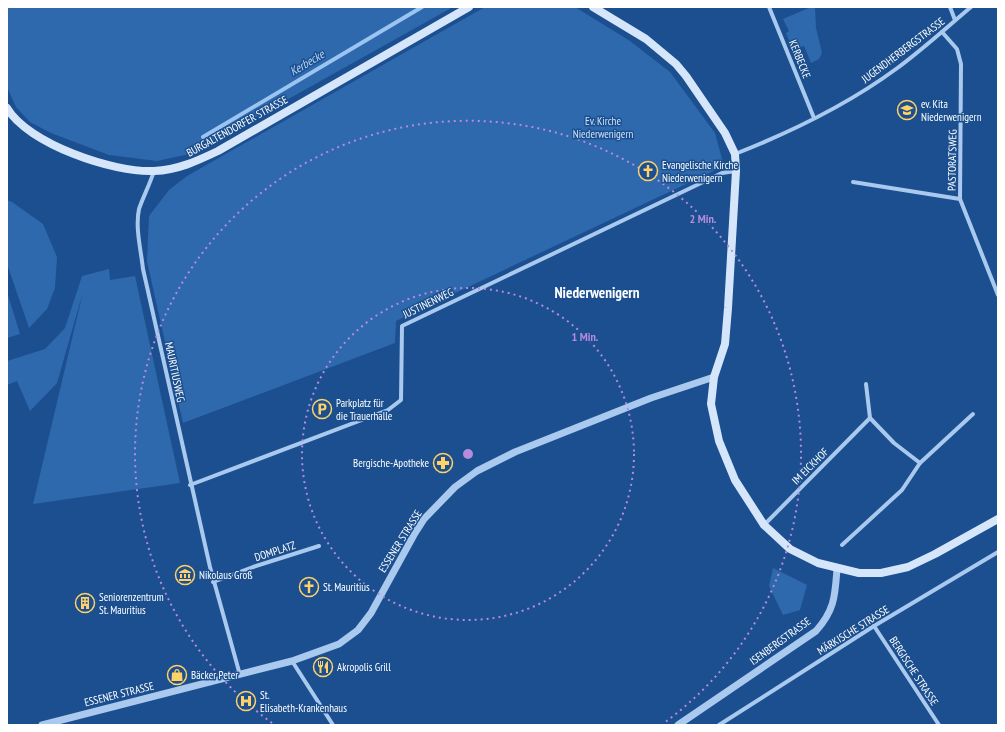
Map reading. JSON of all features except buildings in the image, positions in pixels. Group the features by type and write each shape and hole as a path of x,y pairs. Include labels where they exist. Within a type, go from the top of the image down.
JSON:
{"main road":[{"name":"BURGALTENDORFER STRASSE","path":"7,108 15,119 39,137 53,145 97,161 139,171 175,169 212,154 469,7"},
{"path":"593,7 646,39 676,64 686,76 725,133 735,154 736,171 725,344 714,377 711,404 719,441 734,480 764,525 790,549 818,563 837,569 859,573 881,573 908,567 935,554 998,519"}],"street":[{"name":"KERBECKE","path":"769,7 814,118"},
{"path":"950,7 955,20"},
{"name":"JUGENDHERBERGSTRASSE","path":"735,154 814,118 856,96 889,74 971,7"},
{"name":"PASTORATSWEG","path":"942,32 957,49 961,64 960,199 998,295"},
{"name":"MAURITIUSWEG","path":"154,171 139,209 138,222 143,269 213,582"},
{"name":"JUSTINENWEG","path":"190,484 388,410 401,400 402,326 722,173 736,171"},
{"name":"PASTORATSWEG","path":"853,182 960,199"},
{"name":"ESSENER STRASSE","path":"42,725 292,661 339,644 358,630 373,609 424,519 455,487 477,471 496,460 522,449 651,398 714,377"},
{"path":"866,384 870,418 894,443 920,463"},
{"path":"842,545 902,490 920,463 974,414"},
{"name":"IM EICKHOF","path":"764,525 870,418"},
{"name":"DOMPLATZ","path":"213,582 253,567 319,546"},
{"name":"MÄRKISCHE STRASSE","path":"719,725 874,626 998,552"},
{"name":"ISENBERGSTRASSE","path":"678,725 816,631 827,617 832,607 837,569"},
{"path":"213,582 240,674"},
{"name":"BERGISCHE STRASSE","path":"874,626 939,725"},
{"path":"292,661 333,725"}],"green space":[{"path":"7,7 453,7 190,154 157,161 109,155 51,133 30,122 16,107 7,87"},
{"name":"Ev. Kirche Niederwenigern","path":"485,7 575,7 630,41 670,72 715,133 724,166 396,321 395,343 183,423 147,261 149,216 169,190 187,176"},
{"path":"811,7 815,7 816,28 822,53 819,59 811,63 804,46 793,50 786,33 789,31 783,19"},
{"path":"7,200 43,224 57,257 55,288 47,309 29,328 7,264"},
{"path":"109,269 110,280 135,276 180,483 33,504 83,292 57,383 30,411 17,381 7,385 7,361 45,349 65,328 82,276"},
{"path":"7,292 20,334 7,338"},
{"path":"773,568 807,585 800,610 783,615 769,586"}],"waterway":[{"name":"Kerbecke","path":"203,137 422,7"}],"place":[{"name":"ev. Kita Niederwenigern","path":"907,110"},
{"name":"Evangelische Kirche Niederwenigern","path":"648,171"},
{"name":"Parkplatz für die Trauerhalle","path":"322,409"},
{"name":"Bergische-Apotheke","path":"443,463"},
{"name":"Nikolaus Groß","path":"185,575"},
{"name":"St. Mauritius","path":"309,587"},
{"name":"Seniorenzentrum St. Mauritius","path":"85,603"},
{"name":"Akropolis Grill","path":"323,667"},
{"name":"Bäcker Peter","path":"177,675"},
{"name":"St. Elisabeth-Krankenhaus","path":"246,701"}],"district":[{"name":"Niederwenigern","path":"597,293"}]}
